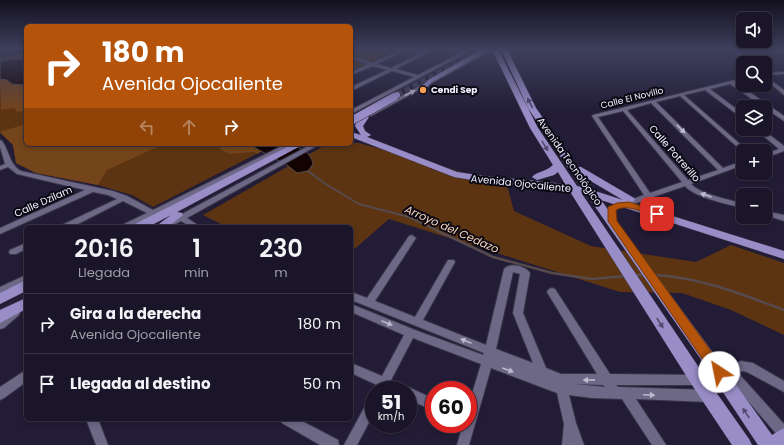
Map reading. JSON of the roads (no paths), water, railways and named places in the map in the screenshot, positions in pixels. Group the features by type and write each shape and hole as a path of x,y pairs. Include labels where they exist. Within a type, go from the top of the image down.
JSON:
{"main road":[{"path":"425,86 451,70"},
{"name":"Avenida Tecnológico","path":"504,70 534,128 572,185 582,204 698,380 743,445"},
{"path":"506,70 512,84"},
{"name":"Avenida Tecnológico","path":"514,70 532,108 547,132 612,221 768,445"},
{"path":"353,112 395,95 356,120 360,122 359,126 365,137"},
{"name":"Avenida Ojocaliente","path":"353,130 365,137 454,174 484,180 538,180 572,185 657,209 784,249"},
{"name":"Avenida Ojocaliente","path":"353,136 365,137"},
{"path":"143,225 304,146"},
{"path":"569,163 584,174 631,202"},
{"path":"538,180 551,173 558,166"},
{"path":"538,180 582,204"},
{"path":"171,221 204,195"},
{"path":"137,225 204,195"},
{"path":"612,221 611,209 631,202"},
{"name":"Avenida Ojocaliente","path":"631,202 784,255"},
{"path":"0,299 24,287"},
{"path":"0,317 23,307"},
{"path":"710,360 733,375"},
{"path":"773,445 784,436"}],"street":[{"path":"353,88 391,70 416,76"},
{"path":"382,97 389,90 428,70"},
{"path":"353,112 432,70"},
{"path":"356,120 455,70"},
{"path":"772,75 784,73"},
{"name":"Calle El Novillo","path":"647,196 595,116 736,81"},
{"path":"731,82 784,119"},
{"path":"772,82 784,93"},
{"path":"706,88 736,112"},
{"path":"681,94 737,144"},
{"path":"653,102 722,170"},
{"name":"Calle Potrerillo","path":"624,109 692,189 736,204"},
{"path":"767,136 784,149"},
{"path":"0,142 4,148 8,165 19,173 93,189 124,198 152,213"},
{"path":"129,225 192,193 204,195 287,146"},
{"path":"171,221 279,165 305,146"},
{"path":"772,153 784,149"},
{"path":"0,168 8,165"},
{"path":"631,202 736,165"},
{"name":"Calle Dzilam","path":"0,231 93,189"},
{"path":"647,196 657,209"},
{"path":"69,225 124,198"},
{"path":"772,215 784,218"},
{"path":"171,221 188,225"},
{"path":"369,303 412,238"},
{"path":"13,252 24,247"},
{"path":"417,322 451,262"},
{"path":"477,394 488,356 509,269 511,268 523,271 525,273 518,313 542,372"},
{"path":"0,291 24,279"},
{"path":"552,292 607,380 620,393 660,445"},
{"path":"353,297 417,322 488,356 504,358 542,372 561,384 607,380 698,380"},
{"path":"0,325 23,307"},
{"path":"353,309 411,333 488,356 561,384 620,393 709,396"},
{"path":"385,381 411,333"},
{"path":"784,387 749,367 741,366 736,369 733,375 784,436"},
{"path":"353,369 373,381"},
{"path":"0,394 24,376"},
{"path":"561,384 570,424 578,445"},
{"path":"350,445 365,418"},
{"path":"93,421 102,445"},
{"path":"290,421 333,445"},
{"path":"568,445 570,424"},
{"path":"463,445 466,433"}],"waterway":[{"name":"Arroyo del Cedazo","path":"308,171 324,183 359,204 409,217 442,233"},
{"name":"Arroyo del Cedazo","path":"440,232 493,257 552,273 592,279 625,276"},
{"name":"Arroyo del Cedazo","path":"635,275 645,275"},
{"name":"Arroyo del Cedazo","path":"653,275 687,279 720,287 784,310"}],"tunnel":[{"path":"397,95 445,70"}],"place":[{"name":"Cendi Sep","path":"423,90"}]}
